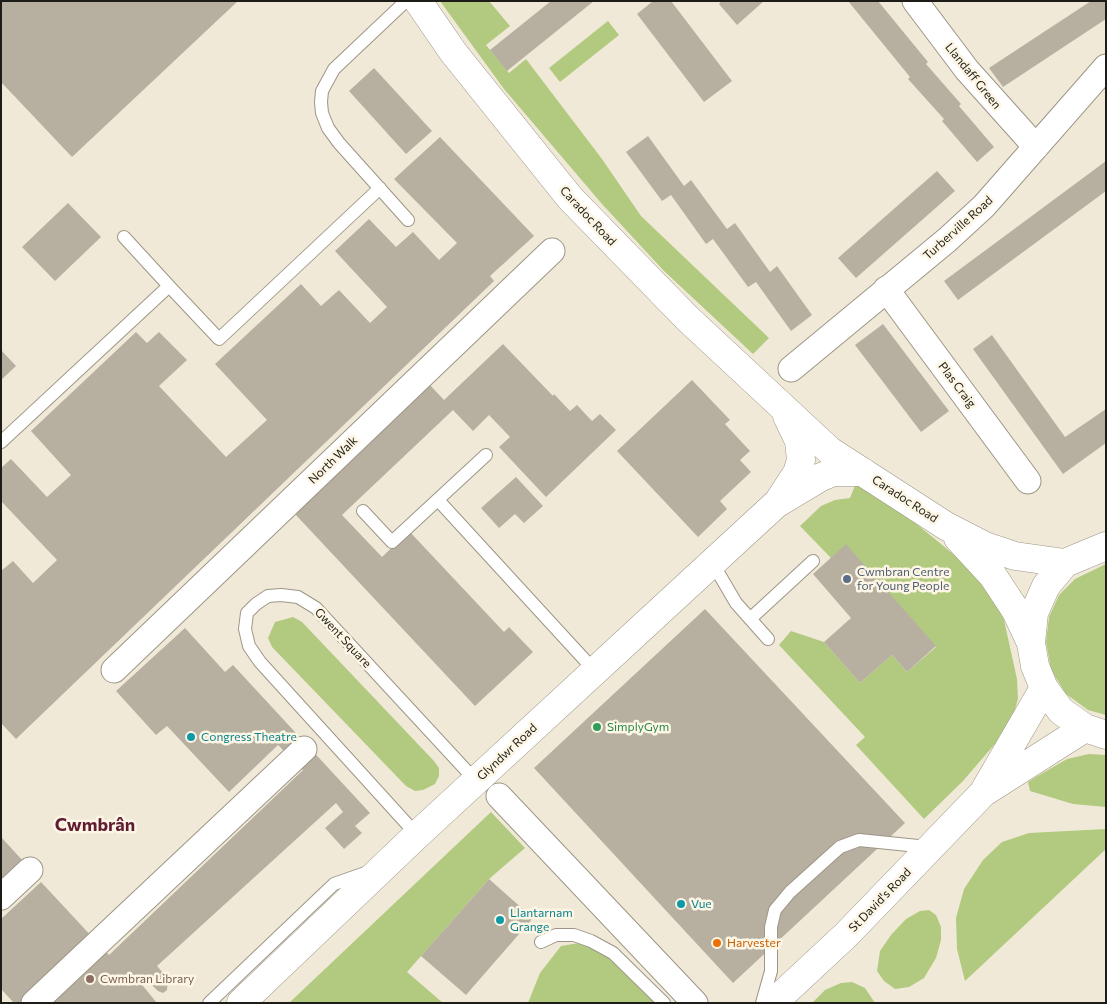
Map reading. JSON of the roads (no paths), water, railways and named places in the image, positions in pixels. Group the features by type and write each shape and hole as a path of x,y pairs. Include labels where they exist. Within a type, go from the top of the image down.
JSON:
{"street":[{"name":"Caradoc Road","path":"418,1 452,52 570,198 687,318 830,451 946,526 985,546 1015,556 1065,563"},
{"name":"Llandaff Green","path":"914,1 967,70 1036,147"},
{"name":"Turberville Road","path":"791,369 966,223 1002,186 1106,67"},
{"name":"North Walk","path":"114,670 552,251"},
{"name":"Plas Craig","path":"886,289 1028,481"},
{"name":"Caradoc Road","path":"776,504 798,473 801,460 799,441 783,408"},
{"name":"Caradoc Road","path":"776,504 822,476 834,472 863,472"},
{"name":"Glyndwr Road","path":"241,1003 417,835 776,504"},
{"name":"Caradoc Road","path":"946,526 993,576 1016,611 1031,643"},
{"name":"St David's Road","path":"983,793 1095,731 1062,711 1044,688 1035,666 1031,643 1034,613 1046,586 1065,563 1106,546"},
{"name":"St David's Road","path":"773,1003 846,935 983,793 1044,688"},
{"path":"34,1003 304,750"},
{"path":"499,796 695,1003"},
{"path":"1,897 30,870"}],"lane":[{"path":"406,1 342,60 326,80 322,91 322,114 328,128 408,220"},
{"path":"124,237 219,339 380,188"},
{"path":"1,442 169,286"},
{"path":"363,511 392,542 486,455"},
{"path":"438,500 594,670"},
{"path":"750,619 813,561"},
{"path":"712,562 736,603 768,639"},
{"name":"Gwent Square","path":"417,835 260,662 249,646 245,630 247,613 256,604 268,596 281,595 298,597 316,608 476,781"},
{"path":"762,1003 771,971 771,928 775,910 798,885 840,847 859,840 931,847"},
{"path":"209,1003 334,884 384,866"},
{"path":"541,942 556,935 574,936 591,941 613,953 664,1003"}],"place":[{"name":"Cwmbran Centre for Young People","path":"847,579"},
{"name":"SimplyGym","path":"597,727"},
{"name":"Congress Theatre","path":"191,737"},
{"name":"Vue","path":"681,904"},
{"name":"Llantarnam Grange","path":"500,920"},
{"name":"Harvester","path":"717,943"},
{"name":"Cwmbran Library","path":"90,979"}],"district":[{"name":"Cwmbrân","path":"95,825"}]}
